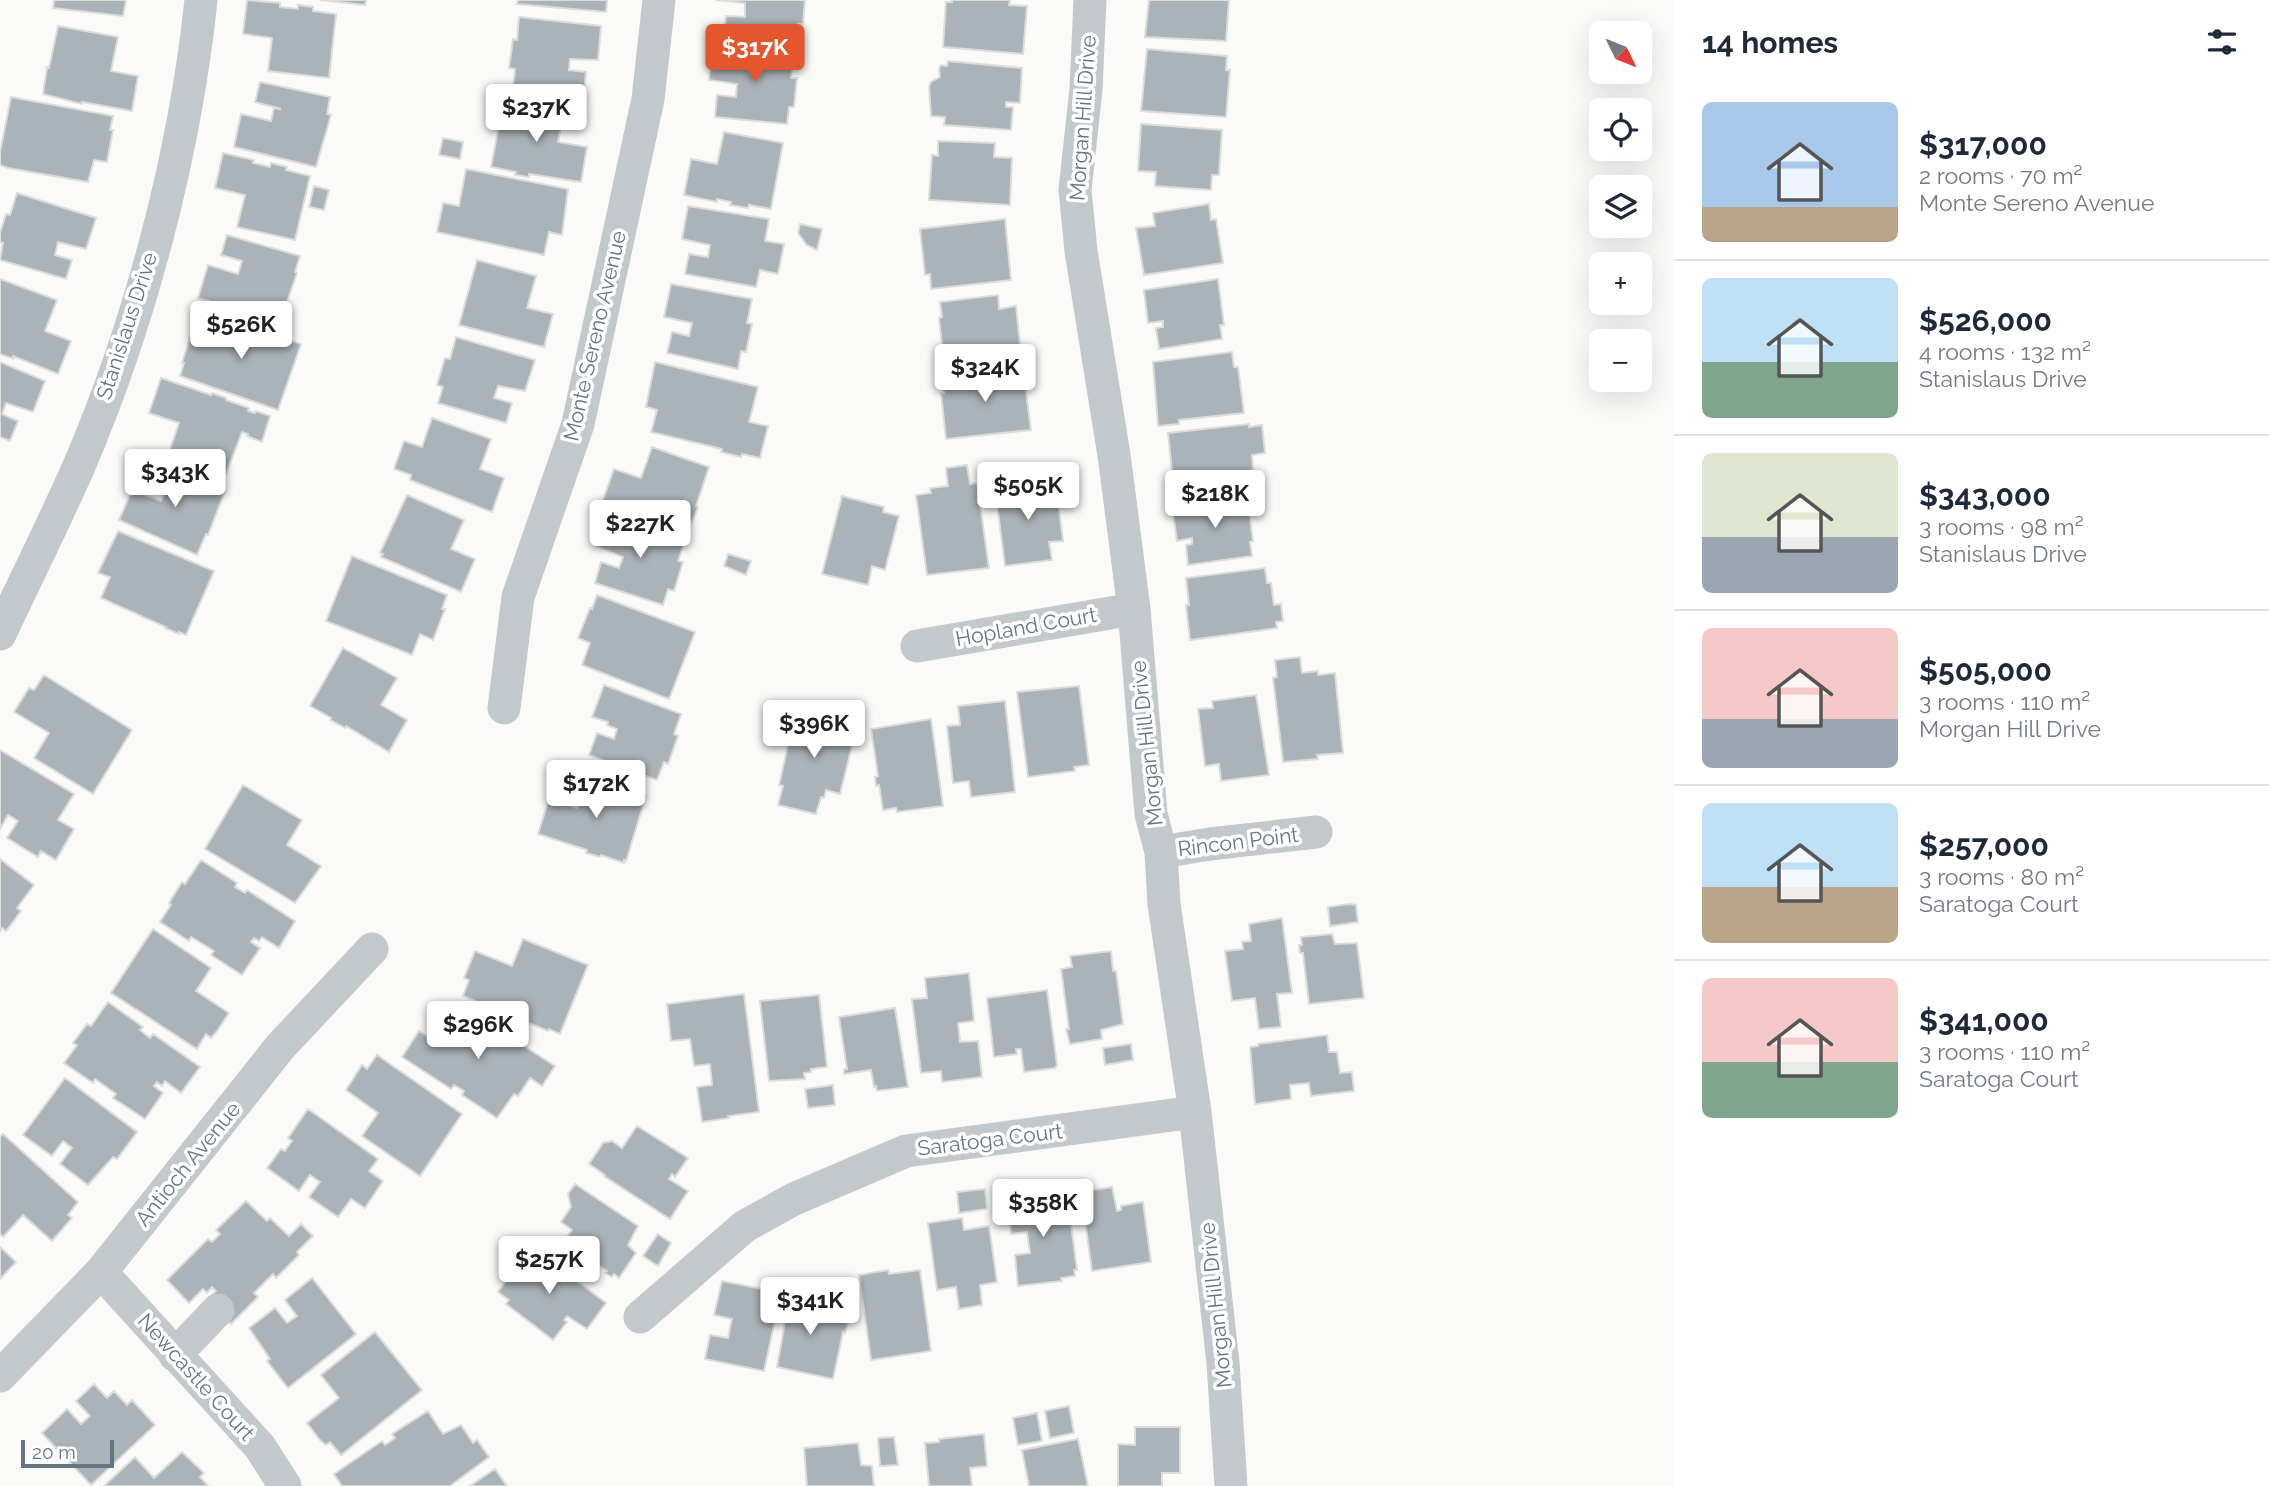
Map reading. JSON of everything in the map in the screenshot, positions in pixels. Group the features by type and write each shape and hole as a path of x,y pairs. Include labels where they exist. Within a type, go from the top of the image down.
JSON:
{"street":[{"name":"Stanislaus Drive","path":"0,634 80,463 113,377 142,289 185,109 201,0"},
{"name":"Monte Sereno Avenue","path":"504,708 518,597 578,424 648,99 660,0"},
{"name":"Morgan Hill Drive","path":"1090,0 1086,89 1075,190 1081,251 1114,455 1135,609 1151,814 1161,852 1164,904 1195,1112 1223,1363 1231,1486"},
{"name":"Hopland Court","path":"917,646 1135,609"},
{"name":"Rincon Point","path":"1161,852 1315,832"},
{"name":"Antioch Avenue","path":"0,1376 101,1272 280,1047 372,949"},
{"name":"Saratoga Court","path":"640,1317 744,1226 793,1199 906,1151 1195,1112"},
{"name":"Newcastle Court","path":"101,1272 260,1447 285,1486"},
{"path":"175,1355 219,1310"}],"building":[{"path":"54,0 126,0 123,16 53,8"},
{"path":"247,0 280,3 280,7 298,9 298,5 313,7 313,11 336,14 329,78 268,71 272,38 243,34"},
{"path":"320,0 366,0 365,5"},
{"path":"518,0 607,0 606,12 517,4"},
{"path":"716,0 805,0 803,24 798,24 797,41 724,37 726,16 745,17 745,3"},
{"path":"1010,0 1009,5 1027,6 1023,54 943,47 946,2"},
{"path":"1149,0 1229,0 1226,41 1145,37"},
{"path":"519,17 601,26 598,60 570,59 569,70 586,72 584,92 513,87 515,69 509,68 513,39 517,40"},
{"path":"58,26 118,37 111,71 138,76 132,111 82,104 43,94"},
{"path":"712,47 794,54 791,78 797,78 794,107 789,107 787,124 715,117 717,95 736,97 737,84 709,80"},
{"path":"1147,49 1227,56 1226,70 1230,70 1226,117 1141,111"},
{"path":"948,61 1022,68 1020,103 1006,102 1006,107 1013,107 1011,130 944,125 945,117 931,116 929,86 940,77 939,68 941,65 947,66"},
{"path":"260,82 330,97 327,114 331,115 316,167 234,147 241,114 271,121 274,108 281,109 255,102"},
{"path":"11,97 113,116 107,162 94,160 88,182 0,165"},
{"path":"504,100 564,110 558,142 587,147 581,182 529,174 529,177 515,175 516,172 491,167"},
{"path":"1141,124 1222,130 1219,175 1212,175 1211,190 1155,186 1156,172 1138,171"},
{"path":"724,132 783,143 771,209 749,205 748,208 730,205 731,202 717,199 717,202 684,195 691,159 717,164"},
{"path":"443,138 463,142 460,159 439,155"},
{"path":"938,141 995,143 994,157 1012,158 1010,205 929,200 932,155 938,156"},
{"path":"223,153 254,160 253,163 270,167 271,163 287,167 286,170 310,176 295,240 237,227 245,195 215,188"},
{"path":"466,169 568,189 562,235 549,232 544,255 437,232 443,203 459,206"},
{"path":"314,186 329,190 324,210 309,207"},
{"path":"17,193 96,218 86,249 58,242 55,255 72,260 66,279 0,260 3,243 0,242 0,233 6,214 10,215"},
{"path":"1209,204 1211,220 1216,219 1223,263 1144,275 1136,228 1155,226 1153,213"},
{"path":"688,206 769,219 765,241 784,244 778,274 760,270 756,287 685,274 689,254 708,257 710,245 682,239"},
{"path":"1005,219 1011,280 931,289 930,274 925,275 920,229"},
{"path":"800,224 822,229 817,250 807,245 798,233"},
{"path":"227,235 300,256 280,322 198,298 208,265 238,274 242,261 221,255"},
{"path":"477,260 536,276 527,308 553,314 544,347 459,325"},
{"path":"0,279 57,300 45,331 71,341 58,374 13,356 13,359 0,354"},
{"path":"1218,279 1224,325 1220,325 1222,339 1159,349 1156,328 1163,327 1163,321 1148,323 1144,290"},
{"path":"671,284 752,299 747,323 752,324 746,352 741,351 738,369 667,353 672,332 689,336 692,323 664,317"},
{"path":"998,295 999,309 1016,306 1021,354 944,362 940,302"},
{"path":"213,314 301,344 278,410 180,376 192,331 205,335"},
{"path":"456,337 535,360 525,391 498,386 494,398 512,403 506,423 438,403 443,387 437,385 445,358 450,359"},
{"path":"1232,352 1234,367 1238,367 1244,413 1179,420 1179,424 1158,426 1153,362"},
{"path":"0,362 45,381 33,412 6,403 2,414 18,421 10,441 0,437"},
{"path":"655,362 758,387 749,422 768,426 760,458 742,454 741,457 721,452 722,449 651,432 657,410 646,407"},
{"path":"1023,369 1031,430 946,439 942,378"},
{"path":"161,378 211,395 212,393 249,408 248,411 270,416 262,442 242,432 226,474 168,455 179,423 149,413"},
{"path":"432,418 491,439 480,469 504,478 492,512 410,480 411,475 394,469 404,441 422,447"},
{"path":"1249,424 1249,427 1262,425 1265,453 1252,455 1253,470 1248,471 1250,485 1193,491 1191,478 1173,480 1168,433"},
{"path":"652,447 709,467 697,510 687,532 665,524 663,527 602,503 614,469 641,478"},
{"path":"156,462 225,491 197,555 119,520 132,490 161,501 167,489 148,481"},
{"path":"967,465 970,484 977,483 989,568 927,575 916,495 931,493 930,488 948,486 946,468"},
{"path":"1040,482 1041,487 1056,485 1063,541 1049,542 1052,560 1005,566 995,488"},
{"path":"407,495 464,520 451,549 475,559 461,592 381,557 383,554 380,553"},
{"path":"842,496 884,507 883,512 899,516 885,570 872,566 868,585 822,574"},
{"path":"1247,496 1253,541 1250,542 1252,556 1188,565 1186,545 1192,544 1192,538 1177,541 1172,506"},
{"path":"606,514 685,540 678,561 683,562 674,591 668,589 663,605 595,583 601,562 619,568 623,557 596,546"},
{"path":"118,531 214,571 186,635 101,598 110,577 98,573"},
{"path":"728,554 751,561 746,575 724,566"},
{"path":"352,556 447,595 442,609 445,609 433,640 420,634 412,655 326,621"},
{"path":"1265,568 1267,583 1271,583 1274,605 1281,604 1283,621 1276,622 1277,628 1190,640 1186,578"},
{"path":"597,595 695,632 669,699 582,665 590,643 578,638"},
{"path":"343,648 397,678 381,705 407,720 389,752 310,706"},
{"path":"1300,657 1302,673 1335,673 1343,753 1317,755 1318,759 1283,762 1273,678 1277,677 1275,660"},
{"path":"44,675 132,730 93,794 34,758 49,733 14,712 29,688 34,690"},
{"path":"604,685 681,714 674,734 678,736 668,764 664,762 657,780 589,755 597,733 614,739 617,729 607,725 608,722 592,717"},
{"path":"1079,686 1089,765 1074,767 1075,771 1028,777 1017,692"},
{"path":"1256,695 1269,775 1221,781 1219,764 1205,766 1198,709 1213,708 1212,701"},
{"path":"1005,701 1015,792 971,797 969,781 953,783 947,726 960,725 958,706"},
{"path":"797,706 845,719 841,735 854,738 840,794 826,790 816,814 778,805 783,786 779,785"},
{"path":"931,719 943,806 897,812 896,808 883,810 879,785 876,786 875,777 878,776 871,729"},
{"path":"0,750 74,794 58,820 74,829 56,860 41,851 38,857 7,838 18,821 8,815 0,829"},
{"path":"587,777 646,796 624,863 586,853 587,850 538,834 549,799 577,808"},
{"path":"243,785 302,820 287,845 321,866 295,903 205,849"},
{"path":"0,859 34,885 17,908 21,911 6,931 2,928 0,931"},
{"path":"201,860 237,883 235,887 245,893 247,890 295,921 279,948 262,937 259,941 254,938 251,942 260,948 242,975 211,955 214,951 191,937 189,941 160,922 182,882 185,884"},
{"path":"1356,905 1358,922 1330,926 1328,907"},
{"path":"1282,918 1292,993 1277,994 1281,1027 1259,1029 1255,998 1232,1001 1225,951 1243,949 1242,942 1251,941 1249,924"},
{"path":"153,929 211,968 196,991 229,1013 211,1038 206,1034 197,1049 111,993"},
{"path":"1332,934 1335,944 1357,943 1364,998 1309,1004 1303,953 1300,953 1299,945 1302,945 1301,937"},
{"path":"523,939 588,965 560,1034 463,996 469,980 464,978 475,951 512,966"},
{"path":"1111,951 1123,1024 1101,1030 1102,1039 1070,1044 1066,1029 1069,1029 1061,969 1072,967 1070,956"},
{"path":"969,973 974,1021 958,1023 960,1042 978,1041 982,1077 942,1082 941,1071 921,1073 912,999 927,998 925,978"},
{"path":"1047,990 1057,1065 1055,1068 1024,1072 1021,1049 1016,1049 1017,1054 994,1057 987,998"},
{"path":"744,994 759,1112 702,1122 697,1087 712,1085 710,1064 694,1066 690,1039 671,1041 667,1004"},
{"path":"819,995 827,1067 811,1069 811,1072 804,1073 805,1079 769,1081 760,1001"},
{"path":"108,1002 143,1027 140,1030 150,1038 153,1034 200,1067 181,1093 165,1081 162,1086 157,1082 154,1086 163,1093 145,1119 113,1098 116,1094 95,1079 93,1083 64,1063 77,1045 73,1043 87,1024 91,1026"},
{"path":"456,1002 487,1023 485,1027 507,1041 510,1037 555,1066 542,1086 530,1078 518,1096 514,1094 497,1118 462,1095 464,1091 454,1085 451,1089 402,1057 419,1031 436,1042 439,1037 445,1041 447,1037 437,1030"},
{"path":"895,1008 908,1087 877,1091 871,1070 844,1074 844,1069 847,1069 839,1017"},
{"path":"1327,1035 1329,1052 1337,1052 1340,1073 1352,1072 1354,1091 1311,1096 1309,1083 1290,1085 1291,1099 1255,1104 1250,1047"},
{"path":"1131,1044 1133,1060 1105,1065 1103,1048"},
{"path":"377,1055 462,1114 420,1176 362,1136 378,1113 346,1090 362,1065 367,1069"},
{"path":"65,1078 137,1132 117,1159 113,1157 88,1185 60,1164 72,1148 63,1141 52,1156 23,1135"},
{"path":"833,1085 835,1105 808,1108 805,1089"},
{"path":"308,1109 378,1159 369,1171 383,1181 365,1208 351,1199 338,1217 309,1197 320,1182 310,1175 299,1191 267,1168 281,1149 285,1151 292,1141 288,1138"},
{"path":"637,1126 688,1158 675,1177 672,1174 669,1179 688,1191 670,1219 589,1164 603,1143 612,1141 622,1148"},
{"path":"3,1134 78,1202 68,1215 72,1218 52,1241 23,1215 3,1237 0,1234 0,1137"},
{"path":"575,1184 638,1226 628,1245 636,1253 619,1278 605,1273 607,1271 563,1242 572,1230 561,1222 571,1207 568,1194"},
{"path":"1112,1187 1117,1211 1121,1210 1121,1206 1143,1202 1151,1262 1092,1271 1081,1192"},
{"path":"985,1189 987,1209 959,1213 957,1192"},
{"path":"1064,1194 1064,1201 1068,1201 1077,1270 1074,1270 1075,1276 1061,1278 1062,1281 1018,1286 1015,1255 1030,1253 1027,1232 1011,1234 1007,1198"},
{"path":"246,1201 267,1221 270,1218 289,1236 301,1224 313,1236 276,1278 273,1274 254,1293 258,1297 231,1324 207,1299 216,1291 212,1287 207,1293 203,1289 189,1303 167,1280 208,1239 212,1242 220,1234 216,1230"},
{"path":"962,1218 964,1230 989,1226 997,1282 980,1285 982,1305 959,1309 956,1287 937,1290 928,1223"},
{"path":"658,1234 671,1243 658,1266 643,1256"},
{"path":"0,1247 16,1262 0,1279"},
{"path":"530,1251 540,1259 543,1255 606,1303 587,1329 567,1316 564,1320 567,1322 553,1340 506,1304 509,1300 498,1292 518,1260 521,1262"},
{"path":"888,1270 889,1274 920,1270 931,1351 871,1360 859,1275"},
{"path":"312,1278 356,1334 288,1388 267,1361 270,1359 249,1328 275,1308 287,1323 297,1316 285,1300"},
{"path":"722,1281 781,1293 764,1371 705,1359 710,1335 728,1338 732,1319 714,1315"},
{"path":"793,1290 822,1296 821,1301 824,1301 820,1317 848,1323 845,1333 843,1332 833,1379 777,1367 790,1293 792,1294"},
{"path":"375,1332 422,1390 341,1455 330,1442 326,1445 320,1440 307,1423 339,1398 321,1375"},
{"path":"94,1384 107,1398 114,1391 127,1405 132,1400 155,1425 91,1485 42,1433 67,1409 81,1424 90,1416 76,1401"},
{"path":"1069,1406 1074,1433 1050,1438 1045,1411"},
{"path":"428,1411 443,1434 461,1425 473,1443 477,1440 489,1457 450,1486 342,1486 334,1474 382,1441 385,1445 395,1438 392,1434"},
{"path":"1037,1413 1042,1441 1018,1445 1013,1418"},
{"path":"1135,1427 1180,1427 1180,1473 1162,1473 1162,1486 1118,1486 1118,1444 1135,1445"},
{"path":"984,1434 987,1466 970,1468 972,1486 929,1486 925,1443"},
{"path":"894,1437 898,1465 880,1466 878,1438"},
{"path":"1078,1439 1088,1486 1029,1486 1022,1450"},
{"path":"858,1443 861,1465 872,1466 874,1486 807,1486 804,1448"},
{"path":"182,1452 204,1473 200,1477 208,1486 104,1486 135,1457 154,1478"},
{"path":"495,1469 507,1486 470,1486"}]}
